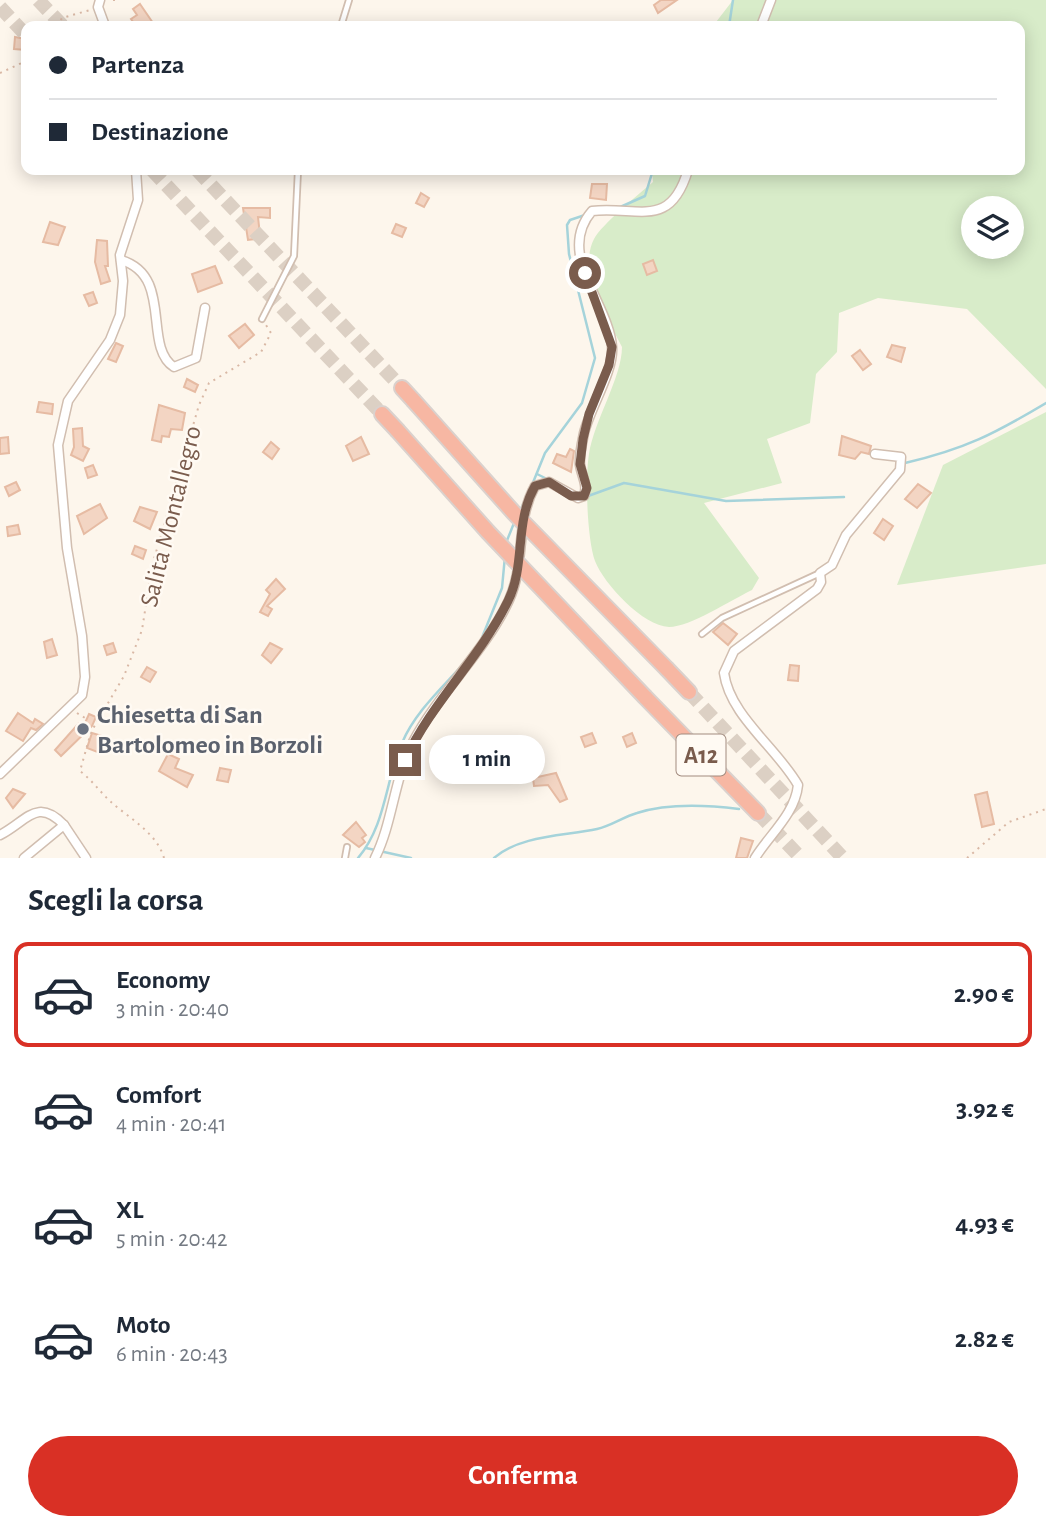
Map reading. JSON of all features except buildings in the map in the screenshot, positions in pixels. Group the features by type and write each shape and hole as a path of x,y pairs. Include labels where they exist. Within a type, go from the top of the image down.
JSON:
{"highway":[{"path":"402,388 514,513 689,692"},
{"name":"A12","path":"382,414 488,532 758,813"}],"street":[{"path":"763,21 771,0"},
{"path":"99,3 104,21"},
{"path":"0,774 82,695 85,677 82,636 67,548 58,445 68,401 110,340 120,315 123,289 121,260 138,200 136,175"},
{"path":"375,858 414,741 434,709 484,644 509,600 519,555 524,508 535,486 549,482 578,498 584,496 587,488 580,464 583,439 589,414 609,365 612,347 589,288 582,258 580,232 585,219 592,211 635,214 665,209 676,198 686,175"},
{"path":"121,260 138,269 149,287 158,313 162,355 174,368 195,358 205,309"},
{"path":"755,858 781,824 797,796 798,785 745,716 730,692 724,673 734,651 769,623 809,597 821,582 820,573 832,565 846,535 900,470 901,457 875,454"},
{"path":"0,835 37,810 47,810 64,825 86,858"},
{"path":"24,858 64,825"}],"lane":[{"path":"343,21 349,0"},
{"path":"262,319 294,256 298,175"},
{"path":"702,634 722,618 820,573"},
{"path":"345,858 347,847"}],"path":[{"path":"113,0 118,0"},
{"path":"60,21 99,3"},
{"path":"0,72 21,63"},
{"name":"Salita Montallegro","path":"164,858 133,818 109,800 100,787 80,771 85,746 124,676 142,630 156,548 199,405 209,383 261,352 271,333 262,319"},
{"path":"75,712 85,718"},
{"path":"967,858 1009,822 1046,809"}],"green space":[{"path":"733,0 1046,0 1046,389 967,309 878,298 839,313 837,352 816,374 810,423 767,439 782,483 704,503 759,578 752,590 678,626 659,625 648,620 616,592 595,561 590,538 587,508 589,454 618,372 622,347 596,294 589,266 590,252 598,233 653,182 652,175 1025,175 1025,21 717,21"},
{"path":"1046,412 1046,564 897,585 943,465"}],"waterway":[{"path":"730,21 733,0"},
{"path":"618,208 645,196 651,175"},
{"path":"532,485 545,453 582,403 595,358 569,254 567,225 570,220 588,214"},
{"path":"905,463 978,439 1046,403"},
{"path":"537,474 549,480"},
{"path":"577,500 624,483 726,501 844,497"},
{"path":"520,511 526,498"},
{"path":"506,543 514,523"},
{"path":"481,640 502,588 505,556"},
{"path":"358,858 374,832 396,758 414,721 465,662"},
{"path":"494,858 517,845 597,829 649,810 688,806 739,809"},
{"path":"366,848 411,858"}],"tunnel":[{"path":"38,0 58,21"},
{"path":"0,7 21,30"},
{"path":"157,175 382,414"},
{"path":"202,175 402,388"},
{"path":"689,692 843,858"},
{"path":"758,813 801,858"}],"place":[{"name":"Chiesetta di San Bartolomeo in Borzoli","path":"83,729"}],"route":[{"path":"405,760 434,709 484,644 509,600 519,555 524,508 535,486 549,482 578,498 584,496 587,488 580,464 583,439 589,414 609,365 612,347 585,273"}]}
